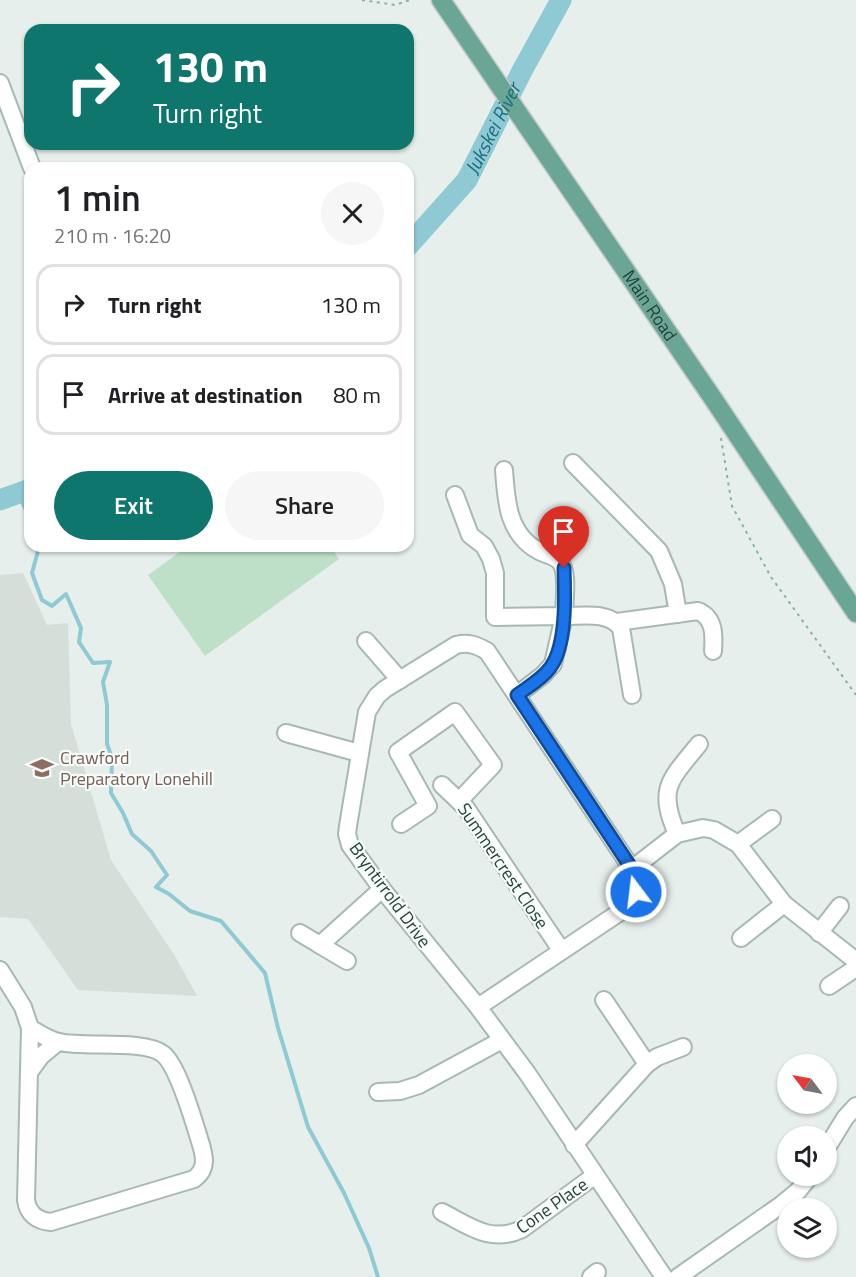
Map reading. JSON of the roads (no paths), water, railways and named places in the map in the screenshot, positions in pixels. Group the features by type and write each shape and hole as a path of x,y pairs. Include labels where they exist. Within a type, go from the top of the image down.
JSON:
{"main road":[{"name":"Main Road","path":"441,0 714,400 856,613"}],"street":[{"path":"0,82 24,146"},
{"path":"573,463 659,551 673,584 678,614"},
{"path":"504,470 512,523 529,544 557,559 564,568 564,616 553,664 543,675 517,695"},
{"path":"455,495 471,536 484,546 491,559 495,573 495,616 602,616 617,622 698,612 705,614 714,628 714,651"},
{"path":"617,622 621,628 632,695"},
{"path":"366,641 400,680"},
{"name":"Bryntirrold Drive","path":"632,869 487,651 467,643 456,645 400,680 377,696 371,704 367,712 359,753 347,834 355,854 478,1007 549,1105 594,1176 664,1277"},
{"path":"401,824 428,806 398,752 455,712 493,765 459,801"},
{"path":"286,733 359,753"},
{"path":"677,834 669,814 668,786 673,776 699,744"},
{"name":"Summercrest Close","path":"442,785 459,801 561,950"},
{"path":"738,844 772,819"},
{"path":"478,1007 623,910 631,902 636,892 632,869 677,834 703,828 714,830 738,844 784,904 856,961"},
{"path":"320,945 382,889"},
{"path":"741,938 784,904"},
{"path":"819,933 840,906"},
{"path":"300,933 347,961"},
{"path":"829,986 856,968"},
{"path":"2,975 23,1007 30,1028 26,1200 27,1206 37,1219 51,1222 194,1179 200,1174 205,1161 199,1140 182,1088 169,1061 163,1054 146,1048 58,1042 30,1028"},
{"path":"604,1000 647,1064"},
{"path":"378,1092 400,1091 419,1084 502,1040"},
{"path":"30,1071 41,1056 58,1042"},
{"path":"574,1145 647,1064 657,1057 683,1047"},
{"path":"837,1132 856,1106"},
{"name":"Cone Place","path":"442,1212 486,1234 511,1234 522,1229 594,1176"},
{"path":"678,1277 781,1205 802,1186"}],"waterway":[{"name":"Jukskei River","path":"414,239 467,180 561,0"},
{"name":"Jukskei River","path":"0,500 24,491"},
{"path":"18,493 24,506"},
{"path":"38,552 32,573 42,600 52,606 66,594 81,628 79,642 93,663 110,662 103,682 107,705 107,744 112,758 111,793 132,834 151,851 167,875 156,887 190,911 221,921 265,973 278,1028 308,1127 344,1193 369,1248 378,1277"}],"place":[{"name":"Crawford Preparatory Lonehill","path":"42,768"}]}
